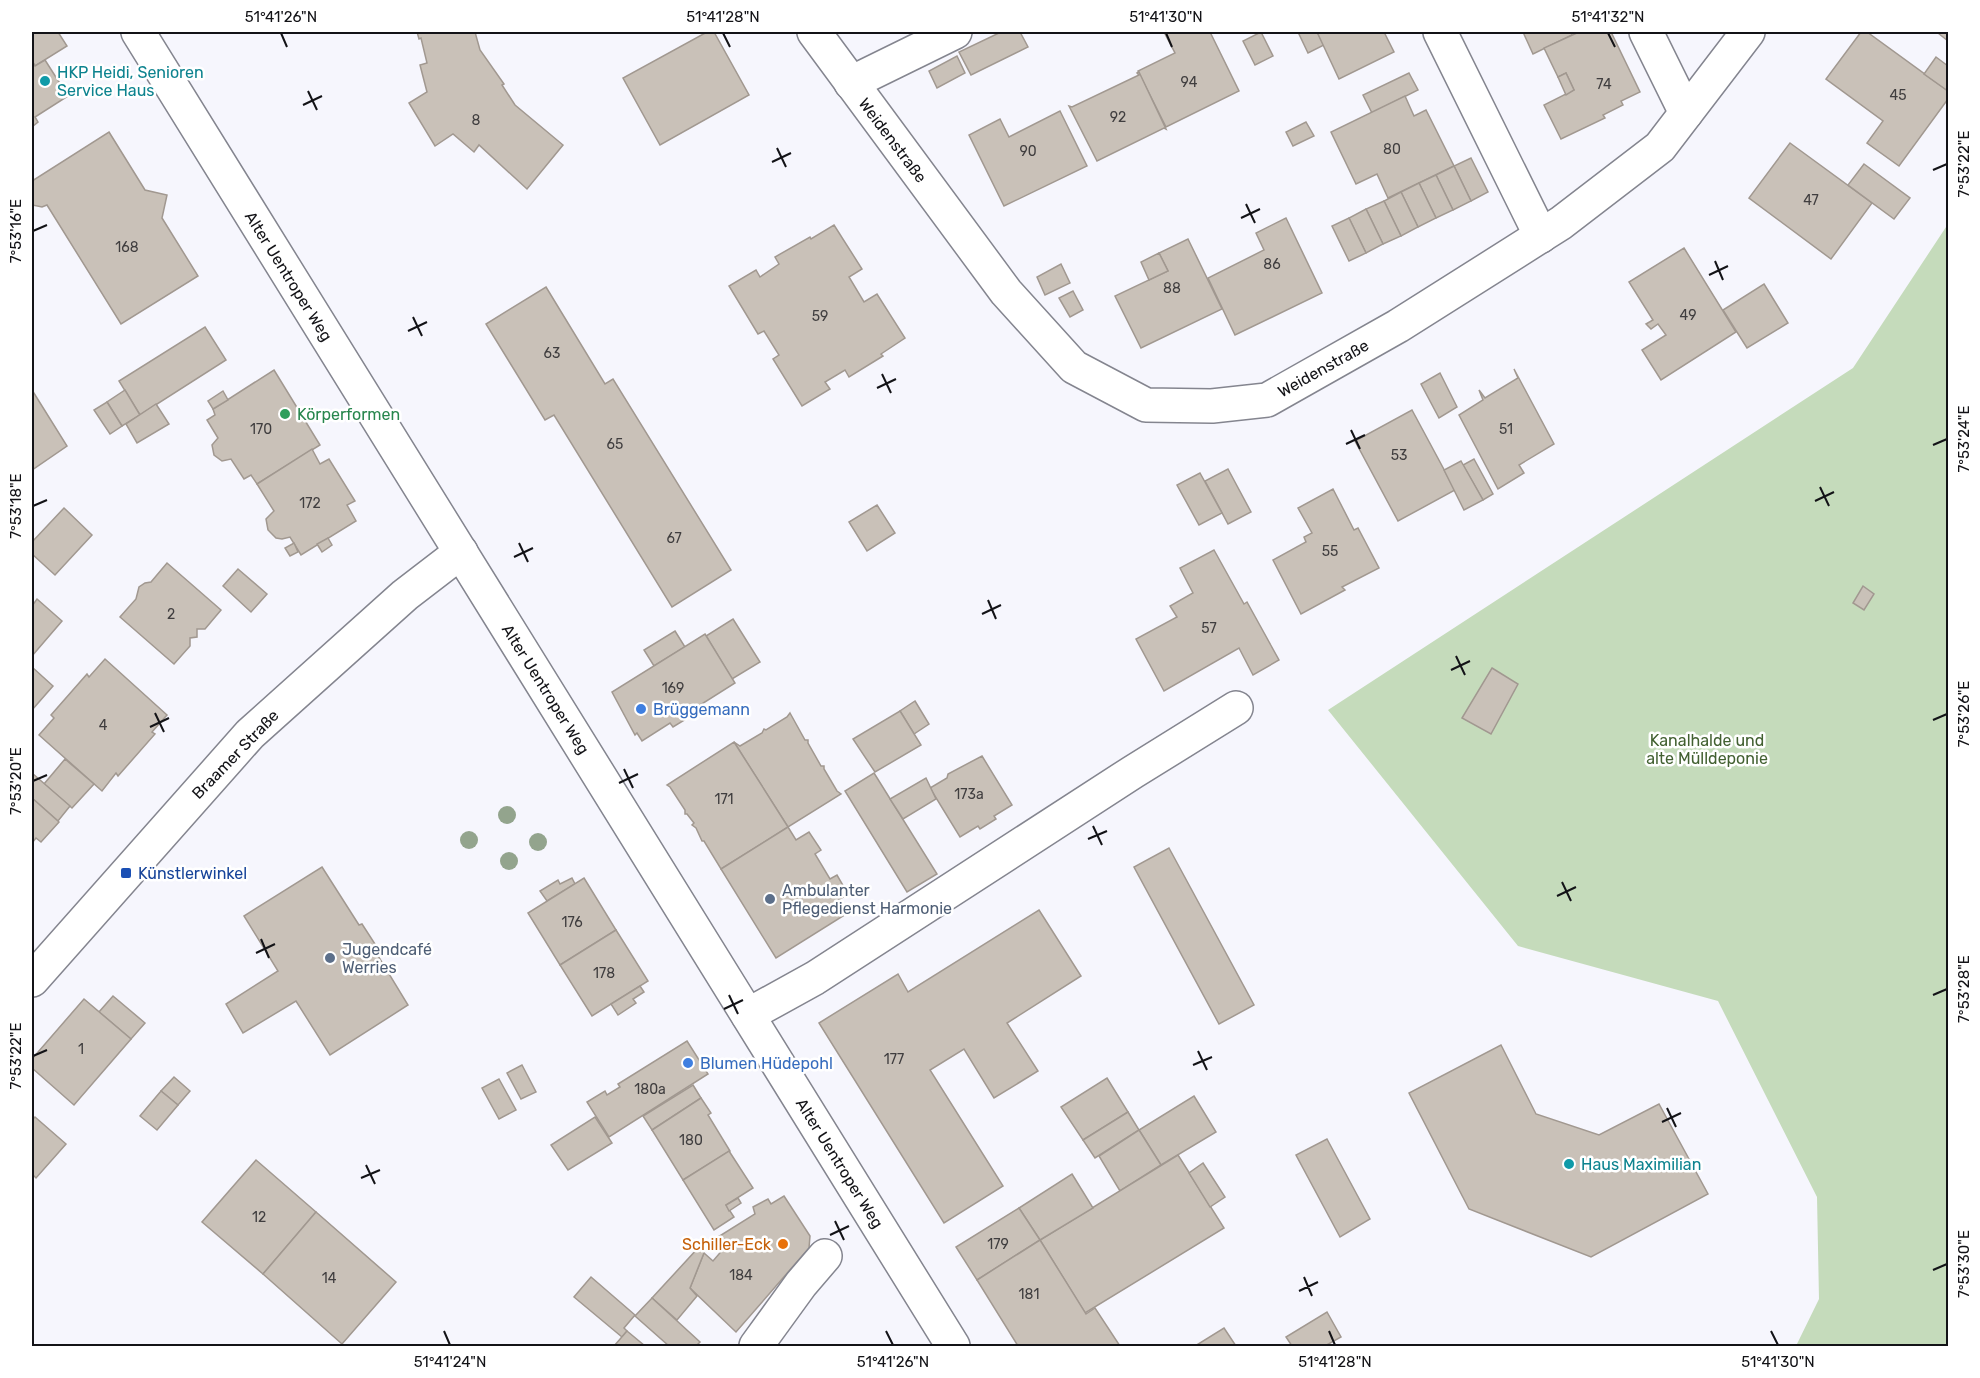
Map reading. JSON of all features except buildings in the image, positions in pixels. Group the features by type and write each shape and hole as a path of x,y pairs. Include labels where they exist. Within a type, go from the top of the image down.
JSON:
{"street":[{"name":"Alter Uentroper Weg","path":"138,32 953,1347"},
{"name":"Weidenstraße","path":"813,32 1006,292 1074,367 1146,405 1212,406 1267,400 1398,326 1562,223 1660,147 1748,32"},
{"path":"851,83 956,32"},
{"path":"1440,32 1541,236"},
{"path":"1646,32 1686,113"},
{"name":"Braamer Straße","path":"32,980 250,734 405,595 461,552"},
{"path":"748,1015 815,978 1236,708"},
{"path":"756,1347 801,1284 825,1256"}],"green space":[{"name":"Kanalhalde und alte Mülldeponie","path":"1948,224 1948,1346 1796,1346 1819,1299 1817,1197 1718,1001 1518,946 1328,710 1853,368"}],"place":[{"name":"HKP Heidi, Senioren Service Haus","path":"45,81"},
{"name":"Körperformen","path":"285,414"},
{"name":"Brüggemann","path":"641,709"},
{"name":"Künstlerwinkel","path":"126,873"},
{"name":"Ambulanter Pflegedienst Harmonie","path":"770,899"},
{"name":"Jugendcafé Werries","path":"330,958"},
{"name":"Blumen Hüdepohl","path":"688,1063"},
{"name":"Haus Maximilian","path":"1569,1164"},
{"name":"Schiller-Eck","path":"783,1244"}]}
